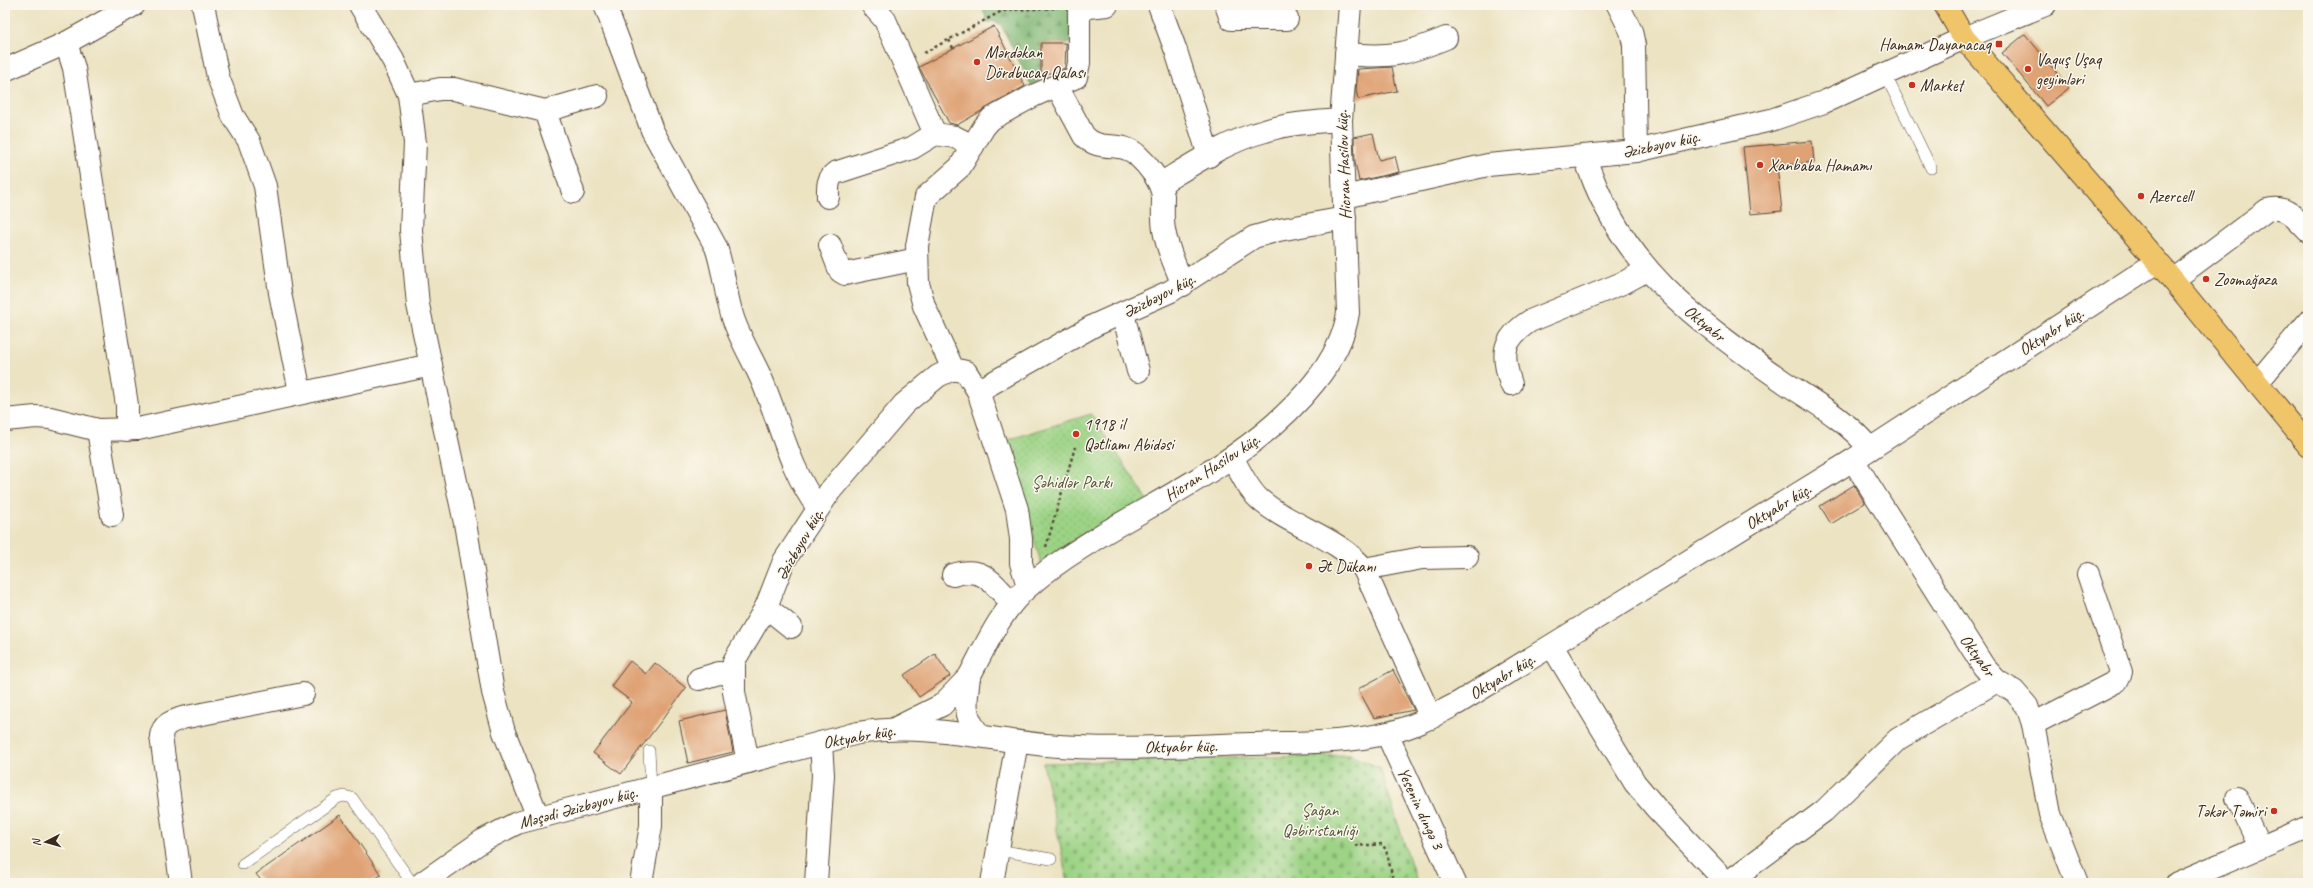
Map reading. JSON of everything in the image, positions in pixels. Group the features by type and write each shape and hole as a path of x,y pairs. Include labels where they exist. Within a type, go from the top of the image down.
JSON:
{"main road":[{"path":"1945,5 1964,38 2173,280 2308,446"}],"street":[{"path":"5,70 66,43 134,5"},
{"path":"203,5 218,77 233,116 251,147 265,186 280,294 300,392"},
{"path":"360,5 393,60 409,95 415,143 412,230 418,305 465,523 493,692 504,732 538,817"},
{"path":"605,5 652,130 716,247 728,301 738,330 760,378 798,477 818,508"},
{"path":"872,5 885,20 935,134"},
{"path":"1028,586 1021,563 1021,539 1017,509 978,391 966,372 953,369 924,306 918,283 917,259 926,197 960,167 984,127 991,119 1033,96 1073,80 1078,72 1079,7 1107,5"},
{"path":"1159,5 1176,51 1209,156"},
{"path":"1226,5 1232,19 1287,19"},
{"name":"Hicran Hasilov küç.","path":"969,677 1012,603 1028,586 1078,550 1232,458 1293,408 1320,376 1341,340 1348,313 1341,120 1350,5"},
{"path":"1618,5 1631,31 1634,46 1636,151"},
{"path":"1964,38 2045,5"},
{"path":"1346,54 1375,56 1407,53 1446,38"},
{"name":"Əzizbəyov küç.","path":"978,391 1095,325 1123,314 1183,285 1254,237 1344,208 1488,166 1542,159 1585,157 1636,151 1794,113 1824,102 1964,38"},
{"path":"66,43 75,76 127,405 127,430"},
{"path":"1057,86 1084,136 1090,142 1130,149 1136,154 1160,184 1163,195 1164,230 1183,285"},
{"path":"409,95 440,89 454,89 545,111 597,96"},
{"path":"545,111 573,192"},
{"path":"1160,184 1209,156 1264,131 1303,123 1341,120"},
{"path":"828,197 828,184 831,176 835,173 912,148 935,134 954,137 973,146"},
{"name":"Oktyabr","path":"1585,157 1592,179 1606,208 1627,245 1647,270 1688,310 1724,340 1851,428 1861,454 1970,647 1984,667 1997,681 2014,691 2027,706 2033,724 2050,814 2077,883"},
{"path":"2173,280 2267,210 2280,208 2285,210 2308,231"},
{"path":"830,245 840,271 845,274 917,259"},
{"name":"Oktyabr küç.","path":"748,762 858,733 896,728 950,732 1017,742 1096,747 1158,747 1312,742 1387,734 1431,718 1552,646 1861,454 2157,262"},
{"path":"1511,384 1504,363 1503,354 1505,346 1518,329 1530,321 1625,282 1647,270"},
{"path":"1123,314 1138,371"},
{"path":"2257,383 2308,322"},
{"path":"5,420 36,417 50,418 98,430 127,430 152,427 300,392 430,365"},
{"name":"Əzizbəyov küç.","path":"748,762 734,692 733,674 738,652 766,607 784,561 818,508 844,473 904,404 938,376 953,369"},
{"path":"98,430 112,515"},
{"path":"1232,458 1248,486 1258,498 1271,508 1338,546 1355,559 1364,569 1431,718"},
{"path":"1364,569 1422,558 1467,557"},
{"path":"953,575 965,571 977,572 986,577 1012,603"},
{"path":"2033,724 2118,681 2121,672 2088,574"},
{"path":"766,607 791,627"},
{"path":"1552,646 1634,783 1727,883 1824,811 1898,739 1997,681"},
{"path":"699,678 719,674 733,674"},
{"path":"896,728 942,704 969,677"},
{"path":"969,677 967,714 969,722 981,736"},
{"path":"181,883 161,736 162,729 170,722 182,718 303,694"},
{"path":"942,704 942,721 950,732"},
{"name":"Yesenin dıngə 3","path":"1387,734 1455,883"},
{"path":"992,883 1017,742"},
{"path":"816,883 823,775 821,743"},
{"name":"Məşədi Əzizbəyov küç.","path":"422,883 496,832 538,817 748,762"},
{"path":"640,883 651,820 651,788"},
{"path":"2237,798 2260,847"},
{"path":"2177,883 2308,827"}],"lane":[{"path":"1885,74 1931,168"},
{"path":"649,751 651,788"},
{"path":"243,864 337,798 344,796 352,798 412,883"},
{"path":"998,850 1051,858"}],"path":[{"path":"924,53 1008,10 1079,7"},
{"path":"949,40 954,48"},
{"path":"1045,548 1075,446"},
{"path":"1355,846 1382,844 1386,850 1394,883"}],"green space":[{"path":"981,5 1071,5 1071,43 1041,43 1040,81 1031,85 1001,25 995,21 988,22"},
{"name":"Şəhidlər Parkı","path":"1091,414 1147,499 1041,563 1004,441"},
{"name":"Şağan Qəbiristanlığı","path":"1350,755 1380,768 1417,883 1068,883 1043,763"}],"building":[{"path":"994,26 1025,86 957,125 949,123 919,67"},
{"path":"2025,34 2069,88 2046,106 2002,53"},
{"path":"1041,43 1066,43 1065,68 1053,73 1041,73"},
{"path":"1392,67 1397,91 1358,99 1356,90 1358,69"},
{"path":"1373,133 1379,160 1395,156 1399,172 1359,181 1355,162 1354,137"},
{"path":"1812,141 1814,162 1777,166 1782,211 1750,214 1743,147"},
{"path":"1854,485 1865,503 1831,524 1820,506"},
{"path":"935,654 950,676 919,697 904,675"},
{"path":"630,661 646,674 655,663 686,688 621,774 593,753 632,702 611,686"},
{"path":"1393,670 1414,710 1374,718 1358,689"},
{"path":"725,710 733,752 688,763 679,721"},
{"path":"340,815 381,875 369,883 263,883 256,874"}],"place":[{"name":"Hamam Dayanacaq","path":"1999,44"},
{"name":"Mərdəkan Dördbucaq Qalası","path":"977,62"},
{"name":"Vaquş Uşaq geyimləri","path":"2028,69"},
{"name":"Market","path":"1912,85"},
{"name":"Xanbaba Hamamı","path":"1760,165"},
{"name":"Azercell","path":"2141,196"},
{"name":"Zoomağaza","path":"2206,279"},
{"name":"1918 il Qətliamı Abidəsi","path":"1076,434"},
{"name":"Ət Dükanı","path":"1309,566"},
{"name":"Təkər Təmiri","path":"2274,811"}]}
